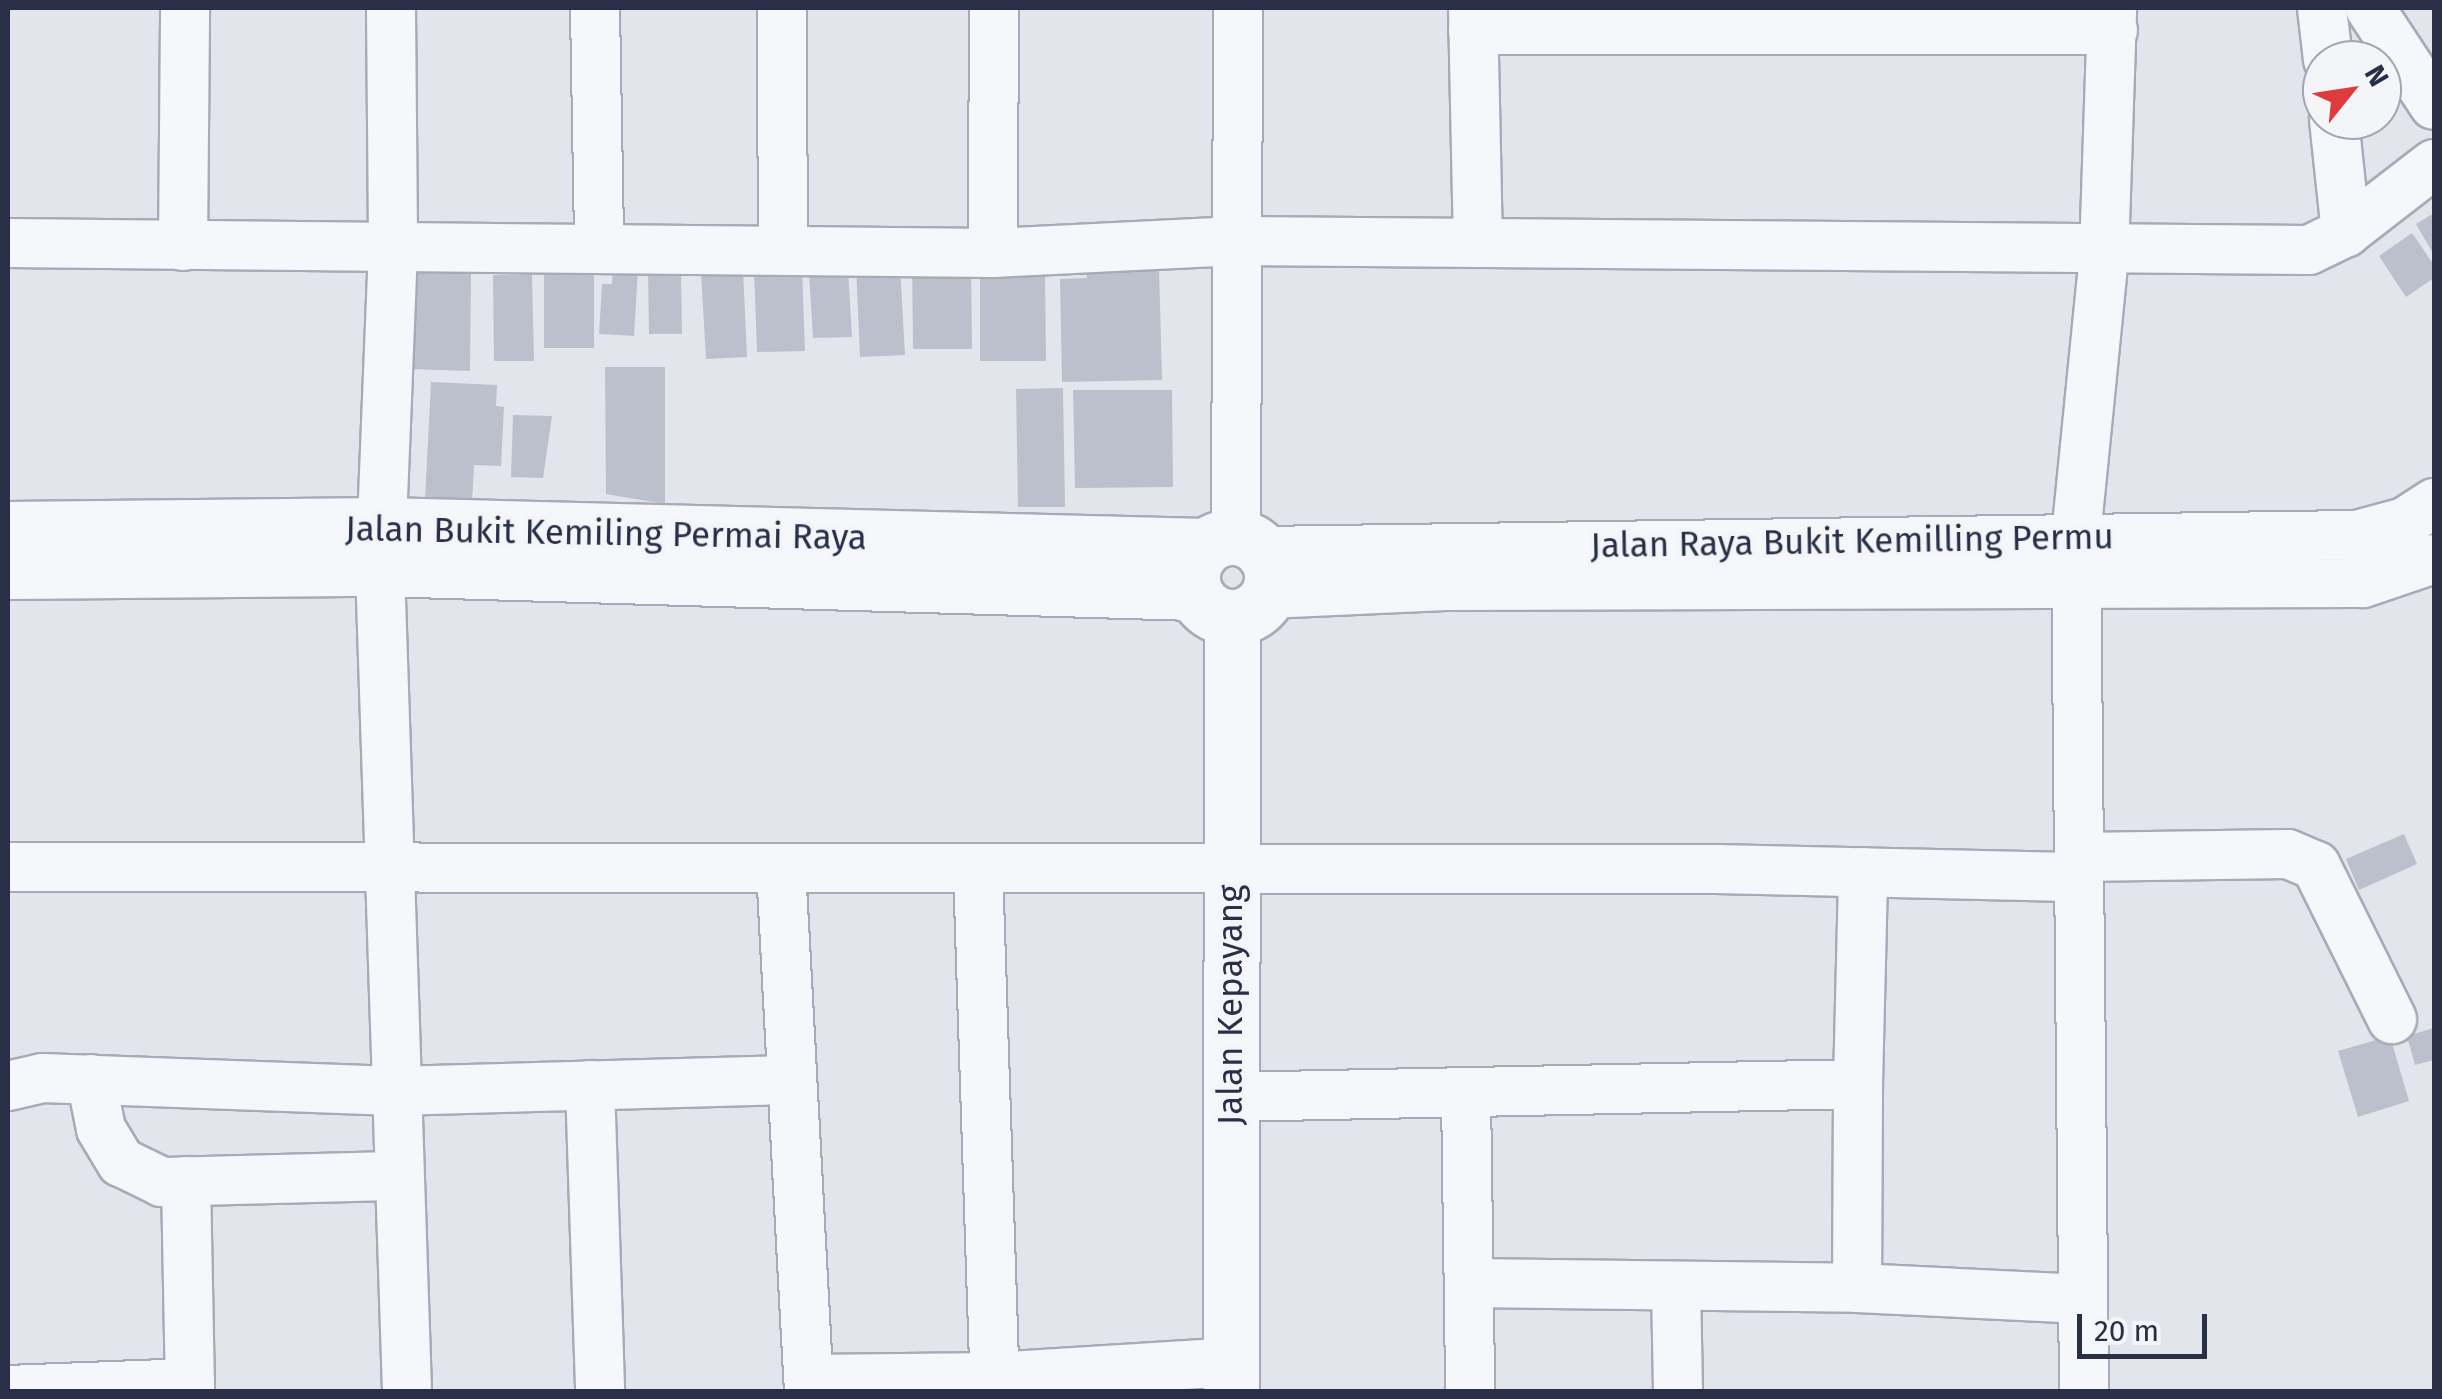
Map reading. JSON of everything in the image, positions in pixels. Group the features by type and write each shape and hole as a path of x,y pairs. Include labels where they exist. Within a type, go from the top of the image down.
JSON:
{"street":[{"path":"183,246 185,8"},
{"path":"392,8 392,249 381,546 394,867 396,1176 408,1392"},
{"path":"595,8 599,248"},
{"path":"782,8 783,248"},
{"path":"993,254 994,8"},
{"path":"1233,573 1238,8"},
{"path":"2322,8 2326,40"},
{"path":"2370,8 2434,105"},
{"path":"1478,244 1473,18 2112,19 2104,254 2076,536 2084,1392"},
{"path":"2336,140 2346,232"},
{"path":"8,244 392,249 783,248 993,254 1237,241 2104,254 2309,250 2346,232 2434,164"},
{"name":"Jalan Raya Bukit Kemilling Permu","path":"1233,573 2076,536 2358,535 2405,522 2434,503"},
{"name":"Jalan Bukit Kemiling Permai Raya","path":"8,530 1233,573"},
{"name":"Jalan Bukit Kemiling Permai Raya","path":"8,571 381,546"},
{"name":"Jalan Raya Bukit Kemilling Permu","path":"1233,573 1444,586 2363,583 2434,559"},
{"name":"Jalan Kepayang","path":"1231,1377 1233,573"},
{"path":"8,867 1863,872 2079,867 2288,854 2316,866 2392,1019"},
{"path":"781,868 789,1080 809,1385 1231,1377"},
{"path":"978,869 994,1384"},
{"path":"1857,1288 1863,872"},
{"path":"8,1086 42,1078 396,1091 789,1080"},
{"path":"92,1080 101,1129 121,1162 162,1182 396,1176"},
{"path":"1229,1097 1858,1084"},
{"path":"590,1085 600,1392"},
{"path":"1466,1093 1470,1392"},
{"path":"8,1390 190,1387 186,1182"},
{"path":"1469,1284 1857,1288 2084,1300"},
{"path":"1676,1286 1678,1392"}],"building":[{"path":"2434,213 2434,255 2416,224"},
{"path":"2412,233 2434,265 2434,278 2406,297 2379,256"},
{"path":"912,261 971,261 972,349 913,349"},
{"path":"900,265 905,355 860,357 856,266"},
{"path":"544,267 594,268 594,348 544,348"},
{"path":"1159,267 1162,380 1062,382 1060,279 1087,278 1086,268"},
{"path":"613,268 638,270 634,336 599,334 602,284 612,284"},
{"path":"802,269 805,351 757,352 754,270"},
{"path":"743,270 747,357 706,359 701,272"},
{"path":"848,270 852,337 813,338 809,272"},
{"path":"411,273 471,274 470,371 409,369"},
{"path":"648,273 681,273 682,334 649,334"},
{"path":"493,275 532,275 534,361 494,361"},
{"path":"980,275 1045,275 1046,361 980,361"},
{"path":"605,367 665,367 665,504 606,494"},
{"path":"431,382 497,385 496,406 504,407 501,466 474,465 472,502 425,499"},
{"path":"1063,388 1065,507 1018,507 1016,389"},
{"path":"1073,390 1172,390 1173,487 1075,488"},
{"path":"513,415 552,416 543,478 511,477"},
{"path":"2404,834 2417,864 2359,890 2346,859"},
{"path":"2434,1028 2434,1060 2415,1065 2407,1036"},
{"path":"2390,1036 2409,1101 2358,1117 2338,1051"}]}
